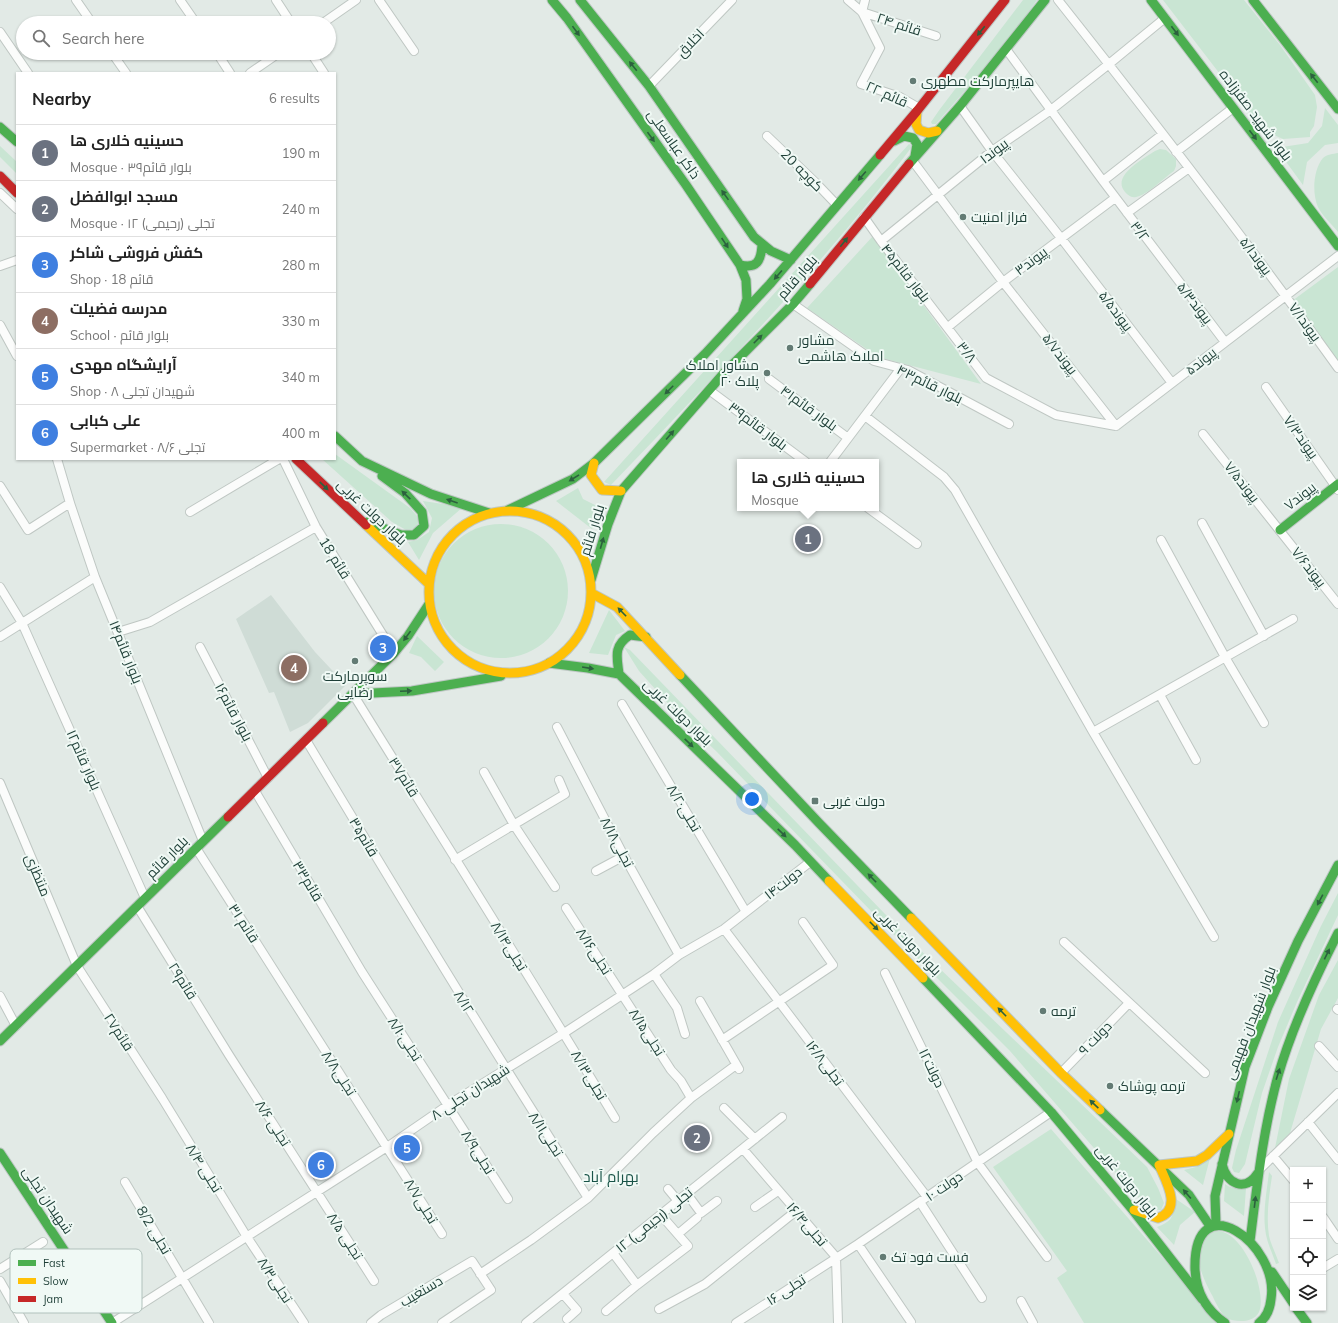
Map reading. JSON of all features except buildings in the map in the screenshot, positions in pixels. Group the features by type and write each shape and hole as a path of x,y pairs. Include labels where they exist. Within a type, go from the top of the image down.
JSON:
{"main road":[{"name":"ذاکر عباسعلی","path":"552,0 567,18 681,178 740,265 746,280 747,299 742,314"},
{"name":"ذاکر عباسعلی","path":"580,0 649,86 754,237 762,245 779,256 791,260"},
{"name":"بلوار قائم","path":"508,510 573,479 594,463 705,354 791,260 918,110 1005,0"},
{"name":"بلوار قائم","path":"592,580 607,526 620,491 724,373 793,304 817,277 864,217 937,130 960,106 1045,0"},
{"name":"بلوار شهید صفرزاده","path":"1151,0 1338,246"},
{"path":"1253,0 1338,109"},
{"path":"918,110 916,124 919,130 928,134 937,130"},
{"path":"0,127 16,141"},
{"path":"887,146 901,136 909,135 916,140 917,144 913,158"},
{"path":"0,176 16,192"},
{"path":"740,265 747,267 754,265 760,260 762,245"},
{"path":"336,437 362,461 405,493 422,512 424,526 414,535 401,535 379,528 359,519"},
{"name":"بلوار دولت غربی","path":"297,460 428,584"},
{"path":"362,461 431,494 488,513"},
{"path":"594,463 591,475 602,490 620,491"},
{"name":"پیوند۷","path":"1280,530 1337,487"},
{"path":"353,694 412,691 532,671 549,663 566,652 579,637 588,619 593,594 592,580 586,561 577,544 563,530 546,519 528,512 508,510 488,513 470,521 454,532 442,547 433,565 428,584 429,604 434,623 444,640 457,654 474,665 486,670 512,674"},
{"name":"بلوار دولت غربی","path":"593,594 617,607 819,823 1061,1073 1189,1195 1213,1225"},
{"name":"بلوار قائم","path":"0,1041 394,653 408,636 429,604"},
{"path":"549,663 619,674 617,653 620,642 630,635 646,637"},
{"name":"بلوار دولت غربی","path":"619,674 795,845 1052,1112 1132,1209 1202,1300 1223,1322"},
{"name":"بلوار شهیدان فهیمی","path":"1213,1225 1215,1196 1245,1067 1268,1007 1298,941 1338,866"},
{"path":"1250,1241 1259,1171 1268,1117 1277,1078 1298,1020 1326,956 1338,933"},
{"path":"1132,1209 1158,1218 1167,1214 1172,1204 1171,1193 1158,1165 1197,1161 1207,1155 1229,1133"},
{"name":"شهیدان تجلی","path":"0,1153 64,1249"},
{"path":"1222,1164 1225,1175 1228,1179 1238,1184 1248,1184 1256,1177 1259,1171"},
{"path":"1202,1300 1196,1278 1196,1251 1199,1239 1204,1232 1213,1225 1231,1228 1250,1241 1290,1299"},
{"path":"1259,1323 1263,1320 1270,1309 1272,1284 1266,1265"},
{"path":"1298,1311 1307,1323"},
{"name":"شهیدان تجلی","path":"106,1313 112,1323"}],"street":[{"path":"76,0 87,16"},
{"path":"180,0 191,16"},
{"path":"276,0 286,16"},
{"path":"333,16 356,0"},
{"path":"379,0 414,51"},
{"name":"اخلاق","path":"649,86 732,0"},
{"path":"848,0 862,12 865,0"},
{"name":"پیوند۵/۱","path":"1058,0 1109,64 1286,295"},
{"name":"۲۴ قائم","path":"862,12 936,36"},
{"name":"قائم ۲۲","path":"862,12 880,48 861,84 900,96 918,110"},
{"name":"پیوند۱","path":"881,241 992,151 1051,110 1165,18"},
{"path":"0,32 16,55"},
{"name":"۳/۲","path":"1006,49 1165,264"},
{"path":"19,60 27,72"},
{"path":"117,60 125,72"},
{"path":"222,60 229,72"},
{"path":"251,72 269,60"},
{"path":"316,60 323,72"},
{"name":"پیوند۵/۵","path":"960,106 992,151 1172,383"},
{"path":"1176,152 1233,108"},
{"path":"1103,181 1163,134"},
{"name":"کوچه 20","path":"767,136 837,205"},
{"name":"پیوند۵/۷","path":"913,158 1003,282 1116,426"},
{"path":"1127,213 1189,168"},
{"path":"0,193 16,208"},
{"name":"پیوند۳","path":"948,327 1003,282 1115,198"},
{"name":"بلوار قائم۴۵","path":"864,217 948,327"},
{"name":"پیوند۵","path":"1116,426 1338,256"},
{"path":"0,266 16,260"},
{"name":"پیوند۵/۳","path":"1165,264 1226,342"},
{"name":"پیوند۷/۱","path":"1286,295 1338,368"},
{"name":"بلوار قائم۴۳","path":"793,304 874,361 908,370 1009,424"},
{"path":"0,324 16,354"},
{"name":"۳/۸","path":"948,327 986,378 1056,415 1116,426"},
{"path":"832,459 901,368"},
{"name":"بلوار قائم۴۱","path":"769,379 848,438"},
{"name":"پیوند۷/۳","path":"1266,387 1337,487"},
{"name":"بلوار قائم۳۹","path":"709,390 802,459"},
{"path":"865,416 944,477 955,490 1093,732 1214,937"},
{"name":"پیوند۷/۵","path":"1204,434 1280,530"},
{"name":"بلوار قائم۱۴","path":"57,460 95,577 203,841"},
{"path":"190,512 277,460"},
{"name":"18 قائم","path":"283,460 316,528 394,653"},
{"path":"0,486 28,530 70,503"},
{"path":"872,511 916,544"},
{"path":"1202,523 1264,636"},
{"path":"118,632 150,622 316,528"},
{"name":"پیوند۷/۶","path":"1280,530 1338,604"},
{"path":"1161,540 1225,658 1264,723"},
{"path":"0,637 95,577"},
{"name":"بلوار قائم۱۲","path":"0,586 22,622 145,898"},
{"path":"1093,732 1293,619"},
{"name":"بلوار قائم۱۶","path":"200,647 268,778"},
{"name":"قائم۳۷","path":"353,694 455,860"},
{"path":"1160,694 1196,760"},
{"name":"تجلی۸/۲۰","path":"622,704 746,912"},
{"name":"تجلی۸/۱۸","path":"556,727 624,856 679,955"},
{"name":"قائم۳۵","path":"306,740 422,934"},
{"path":"484,772 514,825 555,887"},
{"path":"455,860 565,794 559,780"},
{"name":"منتظزی","path":"0,783 77,966"},
{"name":"قائم۳۳","path":"255,790 362,972"},
{"name":"قائم ۳۱","path":"196,848 292,998"},
{"path":"596,871 624,856"},
{"name":"تجلی۸‌/۱۴","path":"455,860 564,1033"},
{"name":"۱۴دولت","path":"756,904 810,862"},
{"name":"شهیدان تجلی ۸","path":"142,1304 387,1147 448,1105 564,1033 654,974 679,955 724,929 756,904"},
{"name":"قائم۲۹","path":"137,906 229,1055"},
{"name":"تجلی۸/۱۶","path":"566,908 622,994"},
{"path":"722,1040 833,965 802,922"},
{"name":"تجلی۱۶/۸","path":"724,929 927,1197"},
{"name":"۸/۱۲","path":"422,934 505,1070"},
{"path":"1064,942 1205,1073"},
{"name":"قائم۲۷","path":"77,966 162,1098"},
{"name":"تجلی۸/۱۰","path":"362,972 448,1105"},
{"name":"۱۲دولت","path":"885,973 978,1163 1047,1257"},
{"path":"654,974 677,1008 685,1034"},
{"name":"تجلی۸/۱۵","path":"622,994 671,1070 681,1081 692,1098"},
{"path":"0,996 16,1026"},
{"name":"تجلی۸/۸","path":"292,998 387,1147"},
{"path":"442,1323 490,1290 480,1274 531,1240 588,1198 639,1145 692,1098 738,1067 700,1001"},
{"name":"۹ دولت","path":"1061,1073 1129,1003"},
{"name":"تجلی۸/۱۳","path":"564,1033 614,1118"},
{"path":"1319,1046 1338,1067"},
{"name":"تجلی ۸/۶","path":"229,1055 316,1192"},
{"name":"تجلی۸/۱۱","path":"505,1070 588,1198"},
{"path":"1259,1171 1338,1093"},
{"name":"۸/۴ تجلی","path":"162,1098 247,1237"},
{"name":"تجلی۸/۹","path":"448,1105 508,1200"},
{"path":"724,1108 755,1140"},
{"name":"۱۰ دولت","path":"836,1258 1052,1112"},
{"name":"۱۲ تجلی (رحیمی)","path":"526,1323 782,1117"},
{"path":"1308,1122 1338,1160"},
{"name":"تجلی۸/۷","path":"387,1147 442,1234"},
{"name":"تجلی۱۶/۴","path":"743,1149 836,1258"},
{"path":"1273,1156 1290,1176"},
{"name":"8/2 تجلی","path":"125,1182 209,1323"},
{"path":"668,1189 678,1201"},
{"path":"755,1207 778,1190"},
{"name":"تجلی ۸/۵","path":"316,1192 374,1281"},
{"path":"687,1194 701,1214 717,1201"},
{"path":"920,1202 982,1298"},
{"path":"659,1309 705,1284 796,1211"},
{"path":"606,1311 688,1246 661,1215"},
{"path":"678,1234 697,1218"},
{"path":"1326,1221 1338,1239"},
{"name":"تجلی۸/۳","path":"247,1237 304,1323"},
{"path":"32,1249 43,1242"},
{"path":"858,1244 911,1322"},
{"path":"613,1254 637,1285"},
{"path":"836,1258 838,1323"},
{"name":"۱۶ تجلی","path":"736,1323 836,1258"},
{"path":"1326,1266 1338,1259"},
{"name":"دستغیب","path":"371,1323 381,1315 472,1261 480,1274"},
{"path":"0,1269 10,1263"},
{"path":"0,1281 10,1298"},
{"path":"562,1294 577,1310 567,1319"},
{"path":"1021,1301 1033,1323"},
{"path":"18,1313 24,1323"},
{"name":"شهیدان تجلی ۸","path":"112,1323 128,1313"}],"shaded area":[{"path":"271,595 315,652 346,685 308,723 290,732 274,692 269,693 236,619"}],"green space":[{"path":"1023,0 1037,0 1008,41 936,124 932,124 931,122 940,109"},
{"path":"1163,0 1244,0 1280,45 1315,95 1317,107 1314,126 1310,132 1310,137 1283,139 1263,130"},
{"path":"1325,108 1338,125 1338,143 1325,145 1307,162 1303,185 1276,148 1308,143 1322,126"},
{"path":"909,144 912,146 911,148 876,193 804,279 689,404 611,485 604,482"},
{"path":"0,146 16,161 16,173 0,157"},
{"path":"1160,149 1166,150 1176,159 1174,171 1140,196 1133,197 1128,195 1122,186 1122,180 1125,174 1137,163"},
{"path":"1338,153 1338,232 1318,207 1315,196 1314,182 1317,169 1323,158 1330,154"},
{"path":"873,236 981,384 878,357 807,308"},
{"path":"1338,267 1338,362 1292,301"},
{"path":"336,455 410,508 417,516 419,522 414,529 406,530 392,522 323,460 336,460"},
{"path":"578,488 583,499 603,509 592,529 556,501"},
{"path":"423,501 463,507 433,533 419,560 408,542 417,540 429,532 432,518"},
{"path":"508,524 533,532 544,539 553,548 563,565 567,578 567,604 563,617 553,634 544,643 527,653 514,657 494,658 469,650 458,643 449,634 439,617 435,604 434,584 442,559 449,548 458,539 475,529 488,525"},
{"path":"609,610 625,631 616,635 608,655 589,653"},
{"path":"417,636 444,662 435,671 421,657 409,653"},
{"path":"624,647 630,650 914,944 1147,1167 1164,1203 1161,1210 1149,1207 1132,1192 1010,1051 904,945 717,752 683,720 639,671"},
{"path":"1338,893 1338,915 1297,1002 1278,1047 1262,1093 1245,1164 1239,1173 1234,1172 1232,1168 1236,1150 1278,1022 1321,926"},
{"path":"1338,960 1338,998 1321,1029 1290,1133 1275,1148 1289,1079 1319,995"},
{"path":"1051,1129 1219,1323 1084,1323 1057,1278 1067,1271 993,1167"},
{"path":"1210,1158 1203,1185 1184,1170 1196,1167"},
{"path":"1269,1172 1272,1176 1268,1206 1268,1228 1269,1236 1279,1263 1276,1264 1268,1242 1265,1228 1265,1207"},
{"path":"1225,1184 1235,1188 1246,1188 1244,1216 1224,1201"},
{"path":"1173,1197 1195,1212 1180,1225 1174,1245 1157,1227 1163,1225 1172,1216 1174,1208"},
{"path":"1219,1231 1228,1234 1237,1241 1251,1263 1256,1275 1261,1299 1260,1309 1255,1317 1246,1321 1236,1321 1226,1318 1218,1307 1199,1265 1201,1247 1207,1235 1212,1232"}],"traffic: fast":[{"path":"552,0 567,18 686,185 740,265 746,280 747,299 743,311"},
{"path":"580,0 649,86 754,237 771,251 791,260"},
{"path":"909,164 960,106 1045,0"},
{"path":"1151,0 1338,246"},
{"path":"1253,0 1338,109"},
{"path":"0,127 16,141"},
{"path":"894,141 904,136 913,138 917,144 915,156"},
{"path":"508,510 573,479 594,463 705,354 770,284 880,155"},
{"path":"740,265 754,265 761,255 762,245"},
{"path":"591,580 608,524 621,491 724,373 793,304 810,284"},
{"path":"336,437 362,461 431,494 489,513"},
{"path":"367,522 401,535 414,535 424,526 422,512 405,493 382,476"},
{"path":"1280,530 1338,484"},
{"path":"323,723 394,653 408,636 429,604"},
{"path":"619,674 617,652 621,643 630,635 646,637"},
{"path":"549,663 619,674 795,845 829,881"},
{"path":"680,675 819,823 911,918"},
{"path":"353,694 412,691 501,676"},
{"path":"0,1041 228,817"},
{"path":"1216,1224 1215,1196 1245,1067 1268,1007 1298,941 1338,865"},
{"path":"1250,1241 1264,1137 1278,1076 1290,1039 1305,1003 1338,933"},
{"path":"923,978 1051,1112 1132,1209 1202,1299"},
{"path":"1100,1110 1189,1195 1210,1226"},
{"path":"0,1153 63,1249"},
{"path":"1222,1164 1228,1177 1237,1184 1248,1183 1258,1173"},
{"path":"1225,1323 1212,1312 1203,1300 1197,1285 1195,1269 1198,1243 1207,1229 1221,1226 1236,1231 1250,1242 1263,1259 1270,1278 1271,1299 1268,1312 1259,1323"},
{"path":"1272,1272 1290,1299"},
{"path":"1298,1311 1307,1323"},
{"path":"105,1313 112,1323"}],"traffic: slow":[{"path":"917,111 916,124 919,130 928,133 937,131"},
{"path":"594,463 591,475 602,490 621,491"},
{"path":"502,511 518,511 534,514 548,520 568,534 578,547 588,568 591,592 588,616 578,637 568,650 555,660 534,670 518,673 502,673 486,670 472,664 458,655 447,644 438,630 432,616 429,600 429,584 432,568 438,554 447,540 458,529 472,520 486,514 502,511"},
{"path":"366,525 429,584"},
{"path":"593,594 617,607 680,675"},
{"path":"829,881 923,978"},
{"path":"911,918 1061,1073 1100,1110"},
{"path":"1134,1210 1158,1218 1166,1214 1170,1209 1170,1194 1159,1165 1197,1161 1207,1155 1229,1134"}],"traffic: jam":[{"path":"880,155 1005,0"},
{"path":"810,284 909,164"},
{"path":"0,176 16,192"},
{"path":"297,460 366,525"},
{"path":"228,817 323,723"}],"place":[{"name":"هایپرمارکت مطهری","path":"913,81"},
{"name":"فراز امنیت","path":"963,217"},
{"name":"مشاور املاک هاشمی","path":"790,348"},
{"name":"مشاور املاک پلاک ۲۰","path":"767,373"},
{"name":"حسینیه خلاری ها","path":"808,539"},
{"name":"کفش فروشی شاکر","path":"383,648"},
{"name":"سوپرمارکت رضایی","path":"355,661"},
{"name":"مدرسه فضیلت","path":"294,668"},
{"name":"دولت غربی","path":"815,801"},
{"name":"ترمه","path":"1043,1011"},
{"name":"ترمه پوشاک","path":"1110,1086"},
{"name":"مسجد ابوالفضل","path":"697,1138"},
{"name":"آرایشگاه مهدی","path":"407,1148"},
{"name":"علی کبابی","path":"321,1165"},
{"name":"فست فود تک","path":"883,1257"}],"district":[{"name":"بهرام آباد","path":"611,1177"}]}
